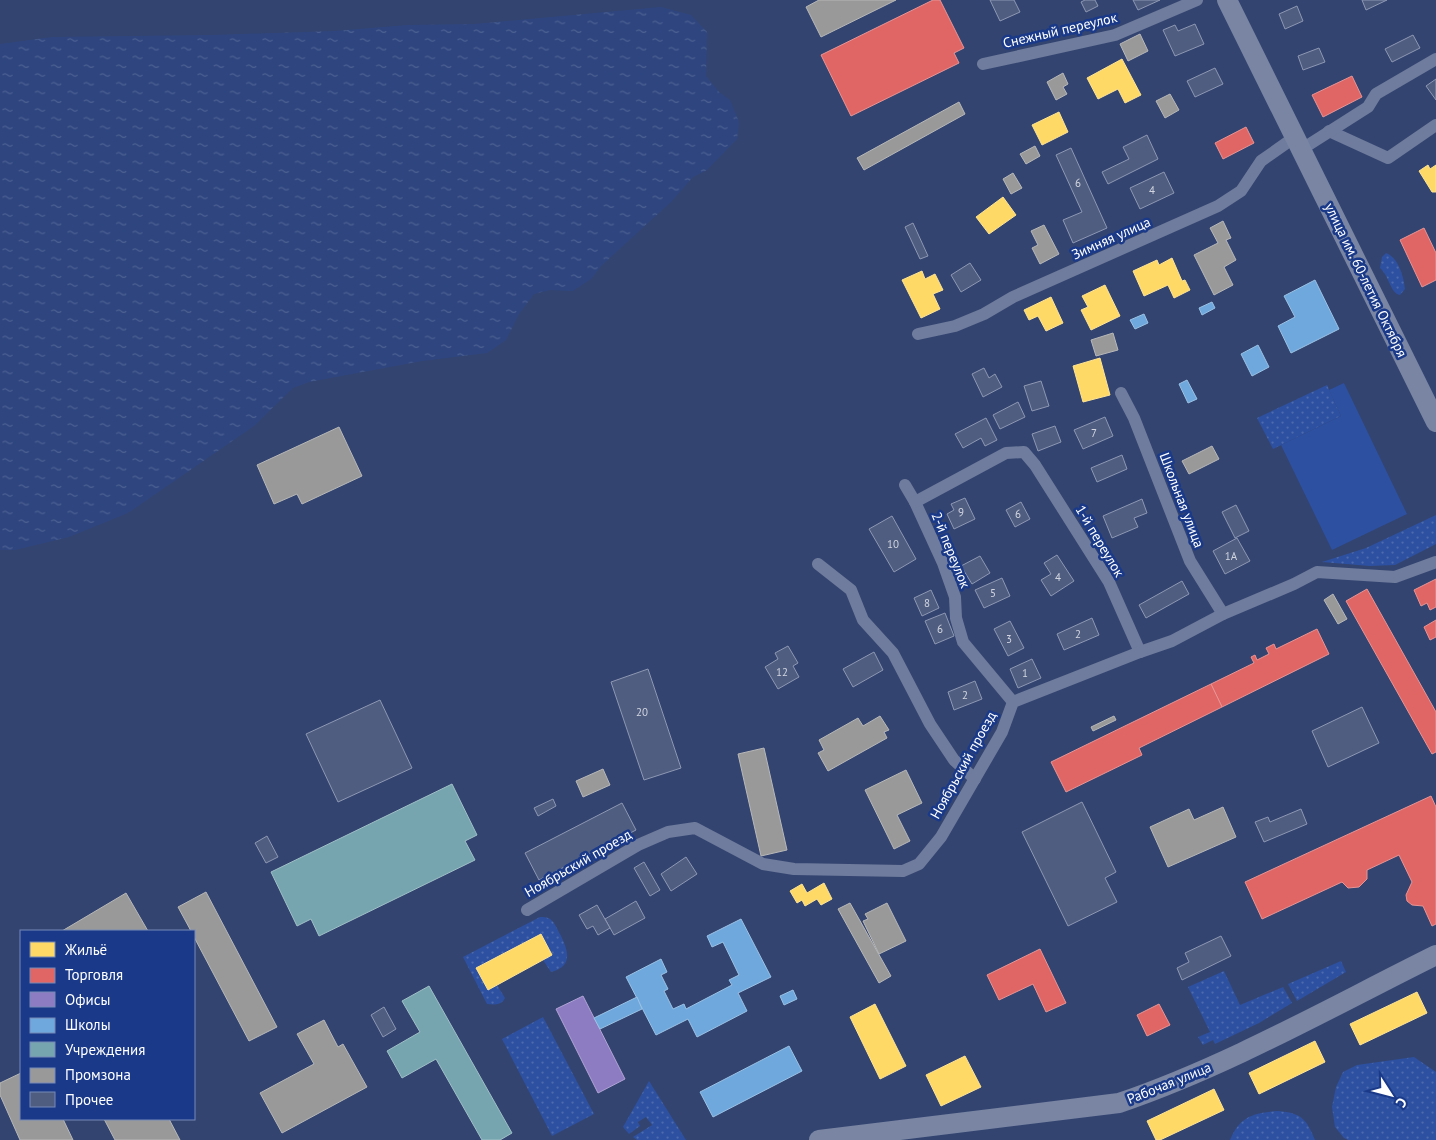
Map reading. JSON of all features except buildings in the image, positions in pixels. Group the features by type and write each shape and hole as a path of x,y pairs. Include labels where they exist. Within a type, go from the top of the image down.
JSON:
{"main road":[{"name":"улица им. 60-летия Октября","path":"1227,0 1436,422"},
{"name":"Рабочая улица","path":"819,1140 893,1135 1120,1103 1148,1093 1228,1058 1436,956"}],"street":[{"name":"Снежный переулок","path":"983,64 1115,34 1198,0"},
{"name":"Зимняя улица","path":"918,334 955,326 984,314 1013,297 1218,206 1241,191 1260,161 1298,143 1315,142 1368,107 1376,94 1436,59"},
{"path":"1329,131 1388,158 1436,125"},
{"name":"Школьная улица","path":"1121,393 1134,418 1190,561 1223,614"},
{"name":"1-й переулок","path":"915,502 1006,453 1024,452 1035,464 1108,582 1140,652"},
{"name":"2-й переулок","path":"905,485 915,502 943,563 955,597 956,618 963,642 1013,702"},
{"name":"Ноябрьский проезд","path":"527,910 638,845 668,832 695,828 763,864 794,869 904,871 919,864 941,837 1002,732 1013,702 1172,641 1223,614 1294,584 1317,572 1395,577 1436,562"},
{"path":"818,564 851,590 863,620 893,653 930,724 954,760 975,779"}],"shaded area":[{"path":"1386,253 1394,259 1402,273 1405,289 1400,295 1394,291 1380,268 1382,257"},
{"path":"1344,383 1407,514 1332,550 1281,445 1341,416 1329,390"},
{"path":"1327,385 1341,416 1273,449 1257,418"},
{"path":"1436,515 1436,544 1395,565 1370,566 1322,562 1366,548"},
{"path":"540,917 550,919 555,925 567,951 566,962 563,966 551,972 543,960 552,955 541,934 477,968 497,985 505,998 500,1003 487,1004 463,957"},
{"path":"1341,961 1346,972 1297,1001 1288,984"},
{"path":"1224,971 1240,1005 1283,987 1292,1003 1259,1023 1215,1044 1213,1040 1203,1045 1198,1037 1210,1032 1188,987"},
{"path":"543,1017 594,1114 552,1136 502,1039"},
{"path":"1414,1057 1436,1072 1436,1140 1348,1140 1344,1138 1335,1127 1332,1107 1336,1087 1343,1072 1357,1065"},
{"path":"649,1081 686,1140 637,1140 633,1137 652,1125 646,1117 638,1122 640,1126 629,1134 623,1127"},
{"path":"1278,1111 1293,1113 1302,1118 1315,1140 1230,1140 1238,1126 1249,1117"}],"water":[{"path":"661,7 691,15 707,32 706,76 719,92 730,100 739,122 737,139 707,170 693,177 671,202 602,265 591,279 573,291 550,290 534,294 519,314 506,340 487,353 422,361 309,382 293,388 254,426 128,513 69,537 15,550 0,550 0,44 52,37 212,35 335,31 408,25 475,24"}]}
